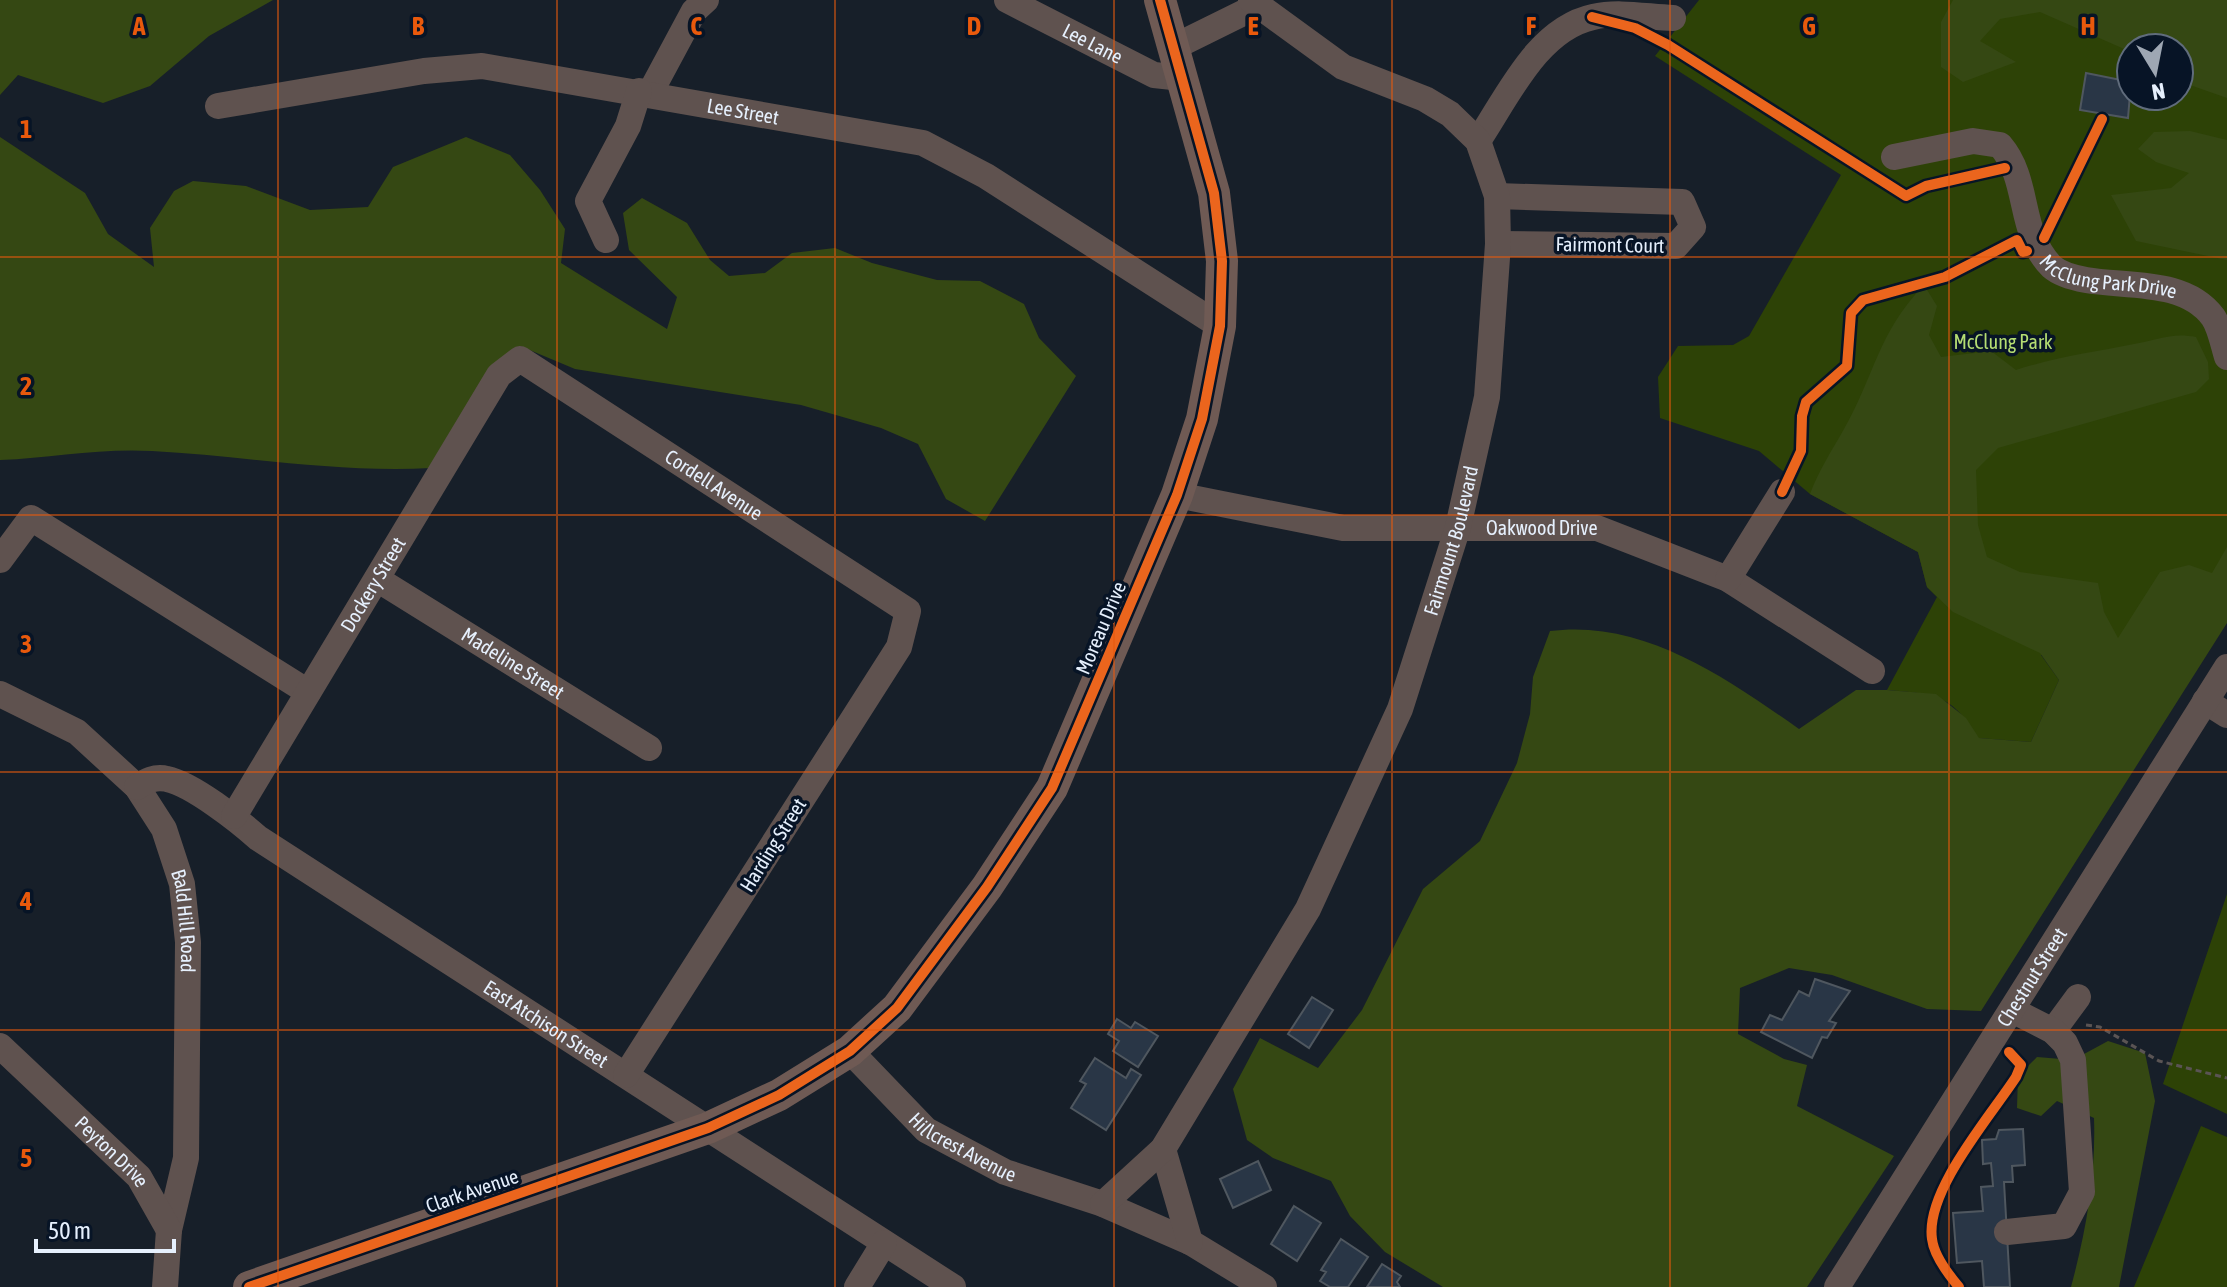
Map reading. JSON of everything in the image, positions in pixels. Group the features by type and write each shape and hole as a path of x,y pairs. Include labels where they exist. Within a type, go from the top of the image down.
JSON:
{"main road":[{"name":"Moreau Drive","path":"708,1128 779,1095 850,1051 897,1008 987,887 1052,788 1177,495 1202,419 1220,326 1222,261 1214,193 1160,0"},
{"name":"Clark Avenue","path":"249,1287 708,1128"}],"street":[{"path":"606,240 588,201 644,92 694,11 706,0"},
{"name":"Lee Lane","path":"1007,0 1154,75 1182,78"},
{"path":"1172,48 1254,3"},
{"name":"Fairmount Boulevard","path":"1103,1204 1163,1149 1308,909 1400,709 1458,527 1487,397 1498,244 1497,196 1478,141 1450,114 1425,99 1343,67 1254,3"},
{"path":"1478,141 1545,43 1572,24 1612,15 1673,18"},
{"name":"Lee Street","path":"218,106 424,71 482,66 923,143 986,176 1220,326"},
{"name":"McClung Park Drive","path":"1894,157 1973,141 2000,145 2015,167 2034,245 2055,270 2105,283 2172,290 2188,297 2215,319 2227,357"},
{"name":"Fairmont Court","path":"1497,196 1682,202 1693,227 1676,246 1498,244"},
{"name":"Dockery Street","path":"234,816 499,375 520,359"},
{"name":"Cordell Avenue","path":"520,359 908,611"},
{"path":"1728,579 1782,492"},
{"name":"Oakwood Drive","path":"1177,495 1343,528 1597,528 1728,579 1872,671"},
{"path":"0,560 31,518 308,692"},
{"name":"Madeline Street","path":"377,579 649,748"},
{"name":"Harding Street","path":"626,1075 899,647 908,611"},
{"name":"Chestnut Street","path":"1837,1287 2012,1010 2216,708 2227,667"},
{"name":"Bald Hill Road","path":"0,694 77,732 137,787 164,829 178,870 188,942 186,1158 169,1230"},
{"name":"East Atchison Street","path":"137,787 151,778 168,779 234,816 258,838 953,1287"},
{"path":"2057,1026 2078,997"},
{"path":"2007,1232 2064,1226 2082,1192 2073,1060 2057,1026 2012,1010"},
{"name":"Peyton Drive","path":"0,1047 139,1177 169,1230"},
{"name":"Hillcrest Avenue","path":"850,1051 926,1130 1005,1172 1103,1204"},
{"path":"1163,1149 1190,1242"},
{"path":"1103,1204 1190,1242 1264,1287"},
{"path":"165,1287 169,1230"},
{"path":"857,1287 884,1243"}],"path":[{"path":"2057,1026 2100,1027 2159,1061 2227,1078"}],"green space":[{"path":"0,0 273,0 209,36 150,86 103,103 18,75 0,95"},
{"name":"McClung Park","path":"1699,0 2227,0 2227,623 2041,655 2059,680 2031,742 1978,738 1960,712 1941,699 1887,690 1937,597 1927,587 1918,552 1810,494 1759,451 1660,418 1658,377 1678,346 1733,345 1749,336 1841,175 1655,56"},
{"path":"1953,0 2227,0 2227,98 2195,87 2195,32 2115,32 2115,45 2040,12 2000,19 1980,41 2016,62 1963,82 1941,67 1941,22"},
{"path":"2190,131 2227,140 2227,260 2136,241 2111,195 2171,188 2189,173 2156,162 2138,149 2154,132"},
{"path":"0,137 85,193 108,234 154,267 150,228 174,191 193,181 246,186 310,210 368,207 393,167 466,137 510,155 540,190 565,229 561,263 667,329 677,297 629,250 623,213 642,198 687,223 710,260 729,276 765,273 792,253 835,248 872,263 937,280 980,281 1024,304 1039,338 1076,376 985,521 946,499 918,444 881,428 801,405 575,369 520,346 497,363 431,468 325,466 133,450 0,460"},
{"path":"1924,285 1937,306 1929,335 1941,357 1991,351 2016,370 2165,337 2196,337 2208,362 2209,379 2196,392 1998,448 1976,470 1978,525 1987,557 2020,572 2098,583 2104,612 2118,638 2160,572 2189,565 2212,573 2227,547 2227,623 1981,1011 1927,1009 1832,975 1789,968 1740,988 1738,1034 1784,1059 1807,1065 1797,1106 1894,1156 1807,1287 1443,1287 1385,1252 1350,1216 1331,1181 1273,1158 1247,1140 1233,1089 1260,1038 1318,1068 1362,1010 1423,889 1480,841 1517,763 1530,714 1533,677 1550,631 1585,630 1618,634 1651,643 1713,672 1799,729 1856,690 1887,690 1936,694 1966,718 1979,738 2031,742 2059,680 2040,653 1953,612 1927,587 1918,552 1810,494 1886,338 1908,303"},
{"path":"2227,894 2227,1114 2163,1084"},
{"path":"2108,1041 2145,1053 2155,1101 2119,1287 2071,1287 2089,1203 2094,1118 2057,1101 2041,1116 2017,1108 2018,1076 2037,1057 2073,1060"},
{"path":"2201,1126 2227,1137 2227,1287 2134,1287"}],"building":[{"path":"2086,73 2115,79 2115,112 2128,112 2128,118 2080,110"},
{"path":"1815,979 1850,991 1829,1021 1836,1023 1827,1038 1822,1037 1812,1058 1761,1032 1770,1015 1782,1020 1799,991 1809,996"},
{"path":"1312,997 1333,1010 1309,1048 1288,1034"},
{"path":"1117,1019 1131,1028 1135,1022 1158,1036 1138,1067 1113,1051 1119,1041 1108,1034"},
{"path":"1095,1058 1126,1078 1131,1069 1141,1075 1106,1130 1071,1108 1086,1084 1080,1081"},
{"path":"2023,1129 2025,1165 2012,1166 2013,1182 2004,1182 2010,1287 1984,1287 1982,1261 1957,1263 1953,1213 1983,1211 1981,1187 1993,1186 1991,1163 1983,1164 1982,1140 1996,1139 1999,1130"},
{"path":"1258,1161 1271,1190 1233,1208 1220,1179"},
{"path":"1294,1206 1321,1223 1297,1261 1271,1244"},
{"path":"1341,1239 1368,1257 1348,1287 1330,1287 1320,1281 1326,1272 1321,1270"},
{"path":"1382,1264 1401,1276 1397,1282 1400,1287 1367,1287"}],"cycle path":[{"path":"249,1287 708,1128 779,1095 850,1051 897,1008 987,887 1052,788 1177,495 1202,419 1220,326 1222,261 1214,193 1160,0"},
{"path":"1592,17 1635,28 1668,45 1906,196 1926,186 2005,168"},
{"path":"2044,238 2102,119"},
{"path":"1782,492 1801,451 1802,416 1806,402 1847,366 1851,313 1863,300 1945,277 2017,240 2023,252 2027,251"},
{"path":"1959,1287 1936,1252 1932,1239 1933,1220 1949,1177 2016,1077 2021,1065 2009,1052"}]}
